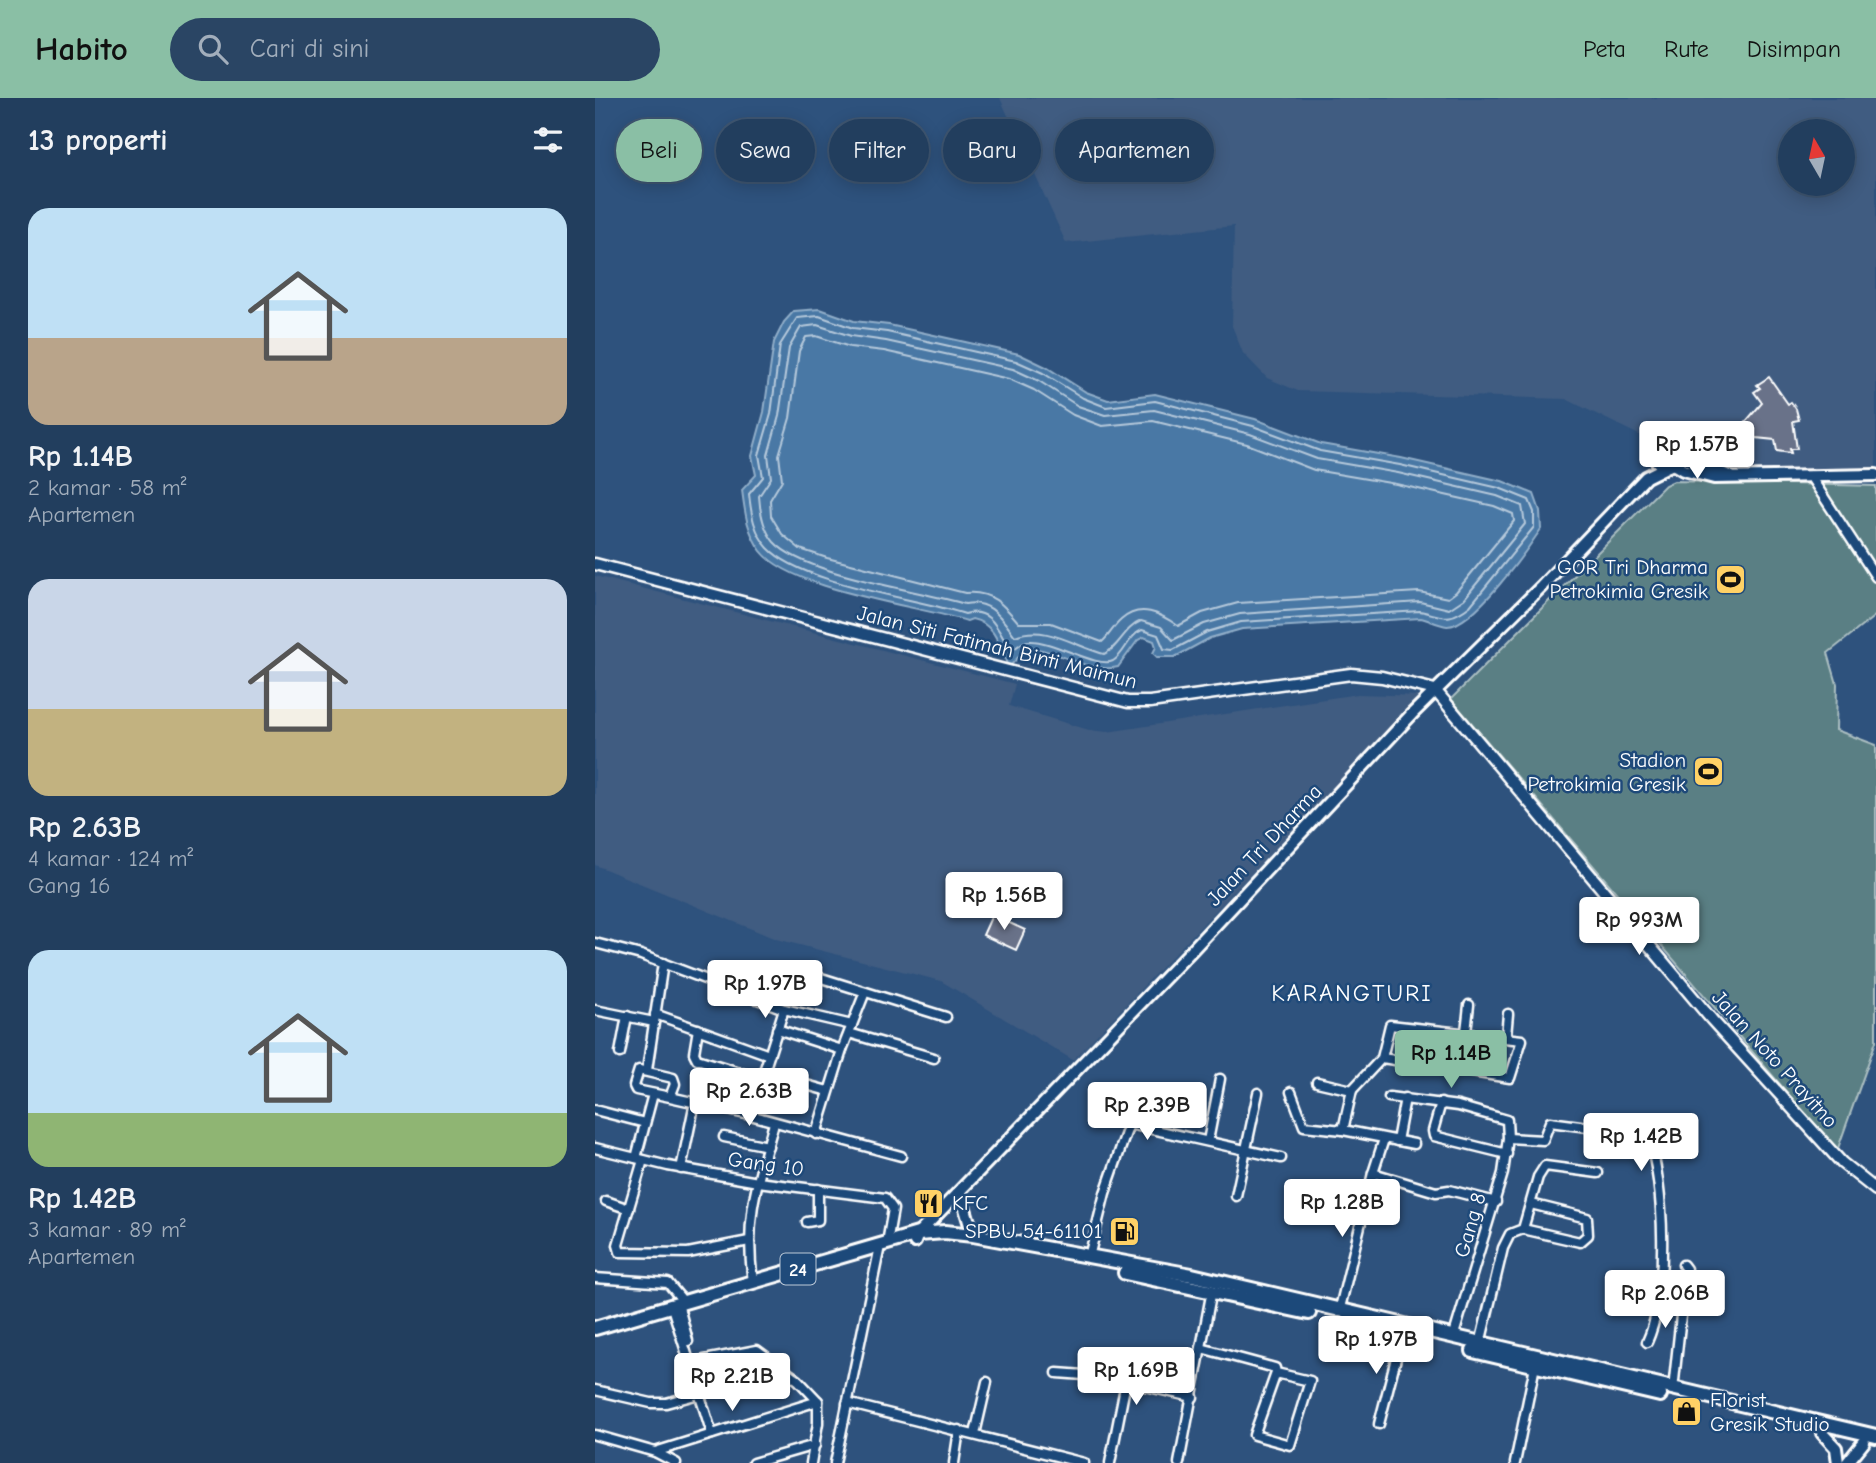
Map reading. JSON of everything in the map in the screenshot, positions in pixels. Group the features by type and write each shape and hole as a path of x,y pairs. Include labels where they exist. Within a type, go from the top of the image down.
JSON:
{"highway":[{"name":"24","path":"595,1334 754,1282 917,1238 974,1239 1192,1275 1453,1338 1535,1366 1822,1433 1872,1437"},
{"name":"24","path":"974,1239 1212,1290 1402,1335 1479,1348 1673,1390 1872,1437"},
{"name":"24","path":"595,1328 883,1247"}],"main road":[{"path":"1673,461 1675,449 1667,444 1658,447 1655,455 1660,464 1673,461 1731,478 1872,475"},
{"name":"Jalan Tri Dharma","path":"1646,477 1655,455"},
{"name":"Jalan Tri Dharma","path":"917,1238 1435,690 1541,587 1646,477 1673,461"},
{"path":"960,1192 974,1239"},
{"path":"1822,1433 1836,1448 1838,1463"},
{"path":"1846,1463 1872,1437"}],"street":[{"path":"1810,476 1876,577"},
{"name":"Jalan Siti Fatimah Binti Maimun","path":"595,564 1128,702 1150,702 1351,674 1382,677 1435,690"},
{"name":"Jalan Noto Prayitno","path":"1435,690 1712,1020 1842,1163 1876,1190"},
{"path":"595,943 613,946 784,1009 934,1058"},
{"path":"647,1070 663,963"},
{"path":"802,972 946,1017"},
{"path":"816,1135 842,1050 865,992"},
{"path":"1466,1032 1469,1005"},
{"path":"750,1115 784,1009"},
{"path":"595,1010 654,1018 698,1029 768,1055"},
{"path":"1506,1036 1508,1014"},
{"path":"619,1053 627,1016"},
{"path":"1343,1130 1352,1090 1382,1058 1389,1025 1506,1036 1522,1040 1510,1078 1382,1058"},
{"path":"698,1029 696,1058 828,1091"},
{"path":"777,1029 842,1050"},
{"path":"670,1097 675,1084 673,1078 639,1070 634,1087 637,1091 750,1115 901,1156"},
{"path":"1208,1141 1220,1079"},
{"path":"1317,1082 1352,1090"},
{"path":"1235,1196 1258,1093"},
{"path":"1291,1093 1304,1126 1343,1130 1414,1144"},
{"path":"653,1094 618,1249 623,1253 688,1253 749,1241"},
{"path":"1389,1097 1441,1103 1434,1136 1507,1154"},
{"path":"1397,1141 1405,1098"},
{"path":"681,1168 695,1102"},
{"name":"Gang 8","path":"1441,1103 1506,1119 1508,1138 1496,1202 1453,1338"},
{"path":"595,1110 645,1123"},
{"path":"1508,1138 1543,1140 1550,1122 1648,1135 1660,1208 1661,1280 1656,1321 1647,1342"},
{"path":"754,1282 749,1241 750,1220 774,1123"},
{"path":"1089,1257 1105,1193 1129,1124 1281,1158"},
{"path":"724,1138 768,1146"},
{"path":"1339,1312 1384,1139"},
{"name":"Gang 10","path":"595,1148 758,1182 870,1195 890,1201 893,1209 883,1247"},
{"path":"1523,1229 1538,1177 1545,1166 1598,1173"},
{"path":"1373,1173 1436,1192 1449,1190 1496,1202"},
{"path":"807,1222 818,1220 818,1189"},
{"path":"606,1201 629,1209"},
{"path":"1479,1348 1503,1248 1510,1234 1523,1229 1580,1242 1588,1236 1587,1217 1531,1204"},
{"path":"837,1463 847,1403 883,1247"},
{"path":"1673,1390 1686,1269 1683,1265"},
{"path":"595,1278 668,1283 677,1306 712,1434"},
{"path":"1179,1463 1212,1290"},
{"path":"1379,1424 1402,1335"},
{"path":"1201,1348 1275,1368 1276,1373 1254,1435 1290,1446 1310,1382 1276,1373"},
{"path":"692,1364 750,1349 763,1353 786,1370 814,1394 818,1401 811,1463"},
{"path":"1515,1463 1535,1366"},
{"path":"595,1391 658,1404 786,1370"},
{"path":"1056,1373 1098,1376 1192,1397"},
{"path":"975,1434 987,1382"},
{"path":"1110,1463 1126,1382"},
{"path":"655,1452 818,1401"},
{"path":"847,1403 1084,1463"},
{"path":"954,1463 959,1430"},
{"path":"595,1436 655,1452 676,1463"},
{"path":"753,1463 815,1445"}],"shaded area":[{"path":"1000,98 1876,98 1876,472 1734,469 1708,464 1691,455 1689,441 1672,433 1639,435 1566,399 1298,391 1267,378 1243,353 1232,326 1234,226 1066,243 1038,182 1041,182 1041,119 1010,119"},
{"path":"595,576 1015,684 1009,706 1089,730 1107,732 1358,694 1421,696 1073,1060 941,981 776,939 595,865"}],"green space":[{"path":"1674,481 1876,486 1876,615 1828,653 1837,684 1836,730 1876,745 1876,1041 1837,1151 1451,699 1665,485"}],"water":[{"path":"820,309 854,321 889,325 1019,354 1086,392 1108,400 1155,394 1255,419 1321,444 1401,458 1502,481 1534,494 1540,511 1541,529 1499,586 1471,614 1458,623 1447,626 1421,618 1242,629 1210,638 1175,657 1157,657 1153,653 1156,647 1154,641 1144,637 1138,640 1118,667 1095,667 1050,652 1027,648 1011,665 1007,664 995,636 980,622 826,586 776,565 756,544 747,522 742,490 756,475 752,456 764,412 774,342 784,322 794,311"}],"building":[{"path":"1769,377 1788,404 1791,402 1796,409 1799,420 1793,421 1797,449 1790,449 1791,453 1777,451 1775,440 1746,437 1742,426 1762,403 1754,392 1760,388 1757,385"},
{"path":"992,915 1025,930 1016,950 983,935"}],"place":[{"name":"GOR Tri Dharma Petrokimia Gresik","path":"1731,579"},
{"name":"Stadion Petrokimia Gresik","path":"1709,772"},
{"name":"KFC","path":"929,1203"},
{"name":"SPBU 54-61101","path":"1125,1231"},
{"name":"Florist Gresik Studio","path":"1687,1412"}],"district":[{"name":"KARANGTURI","path":"1352,993"}]}
